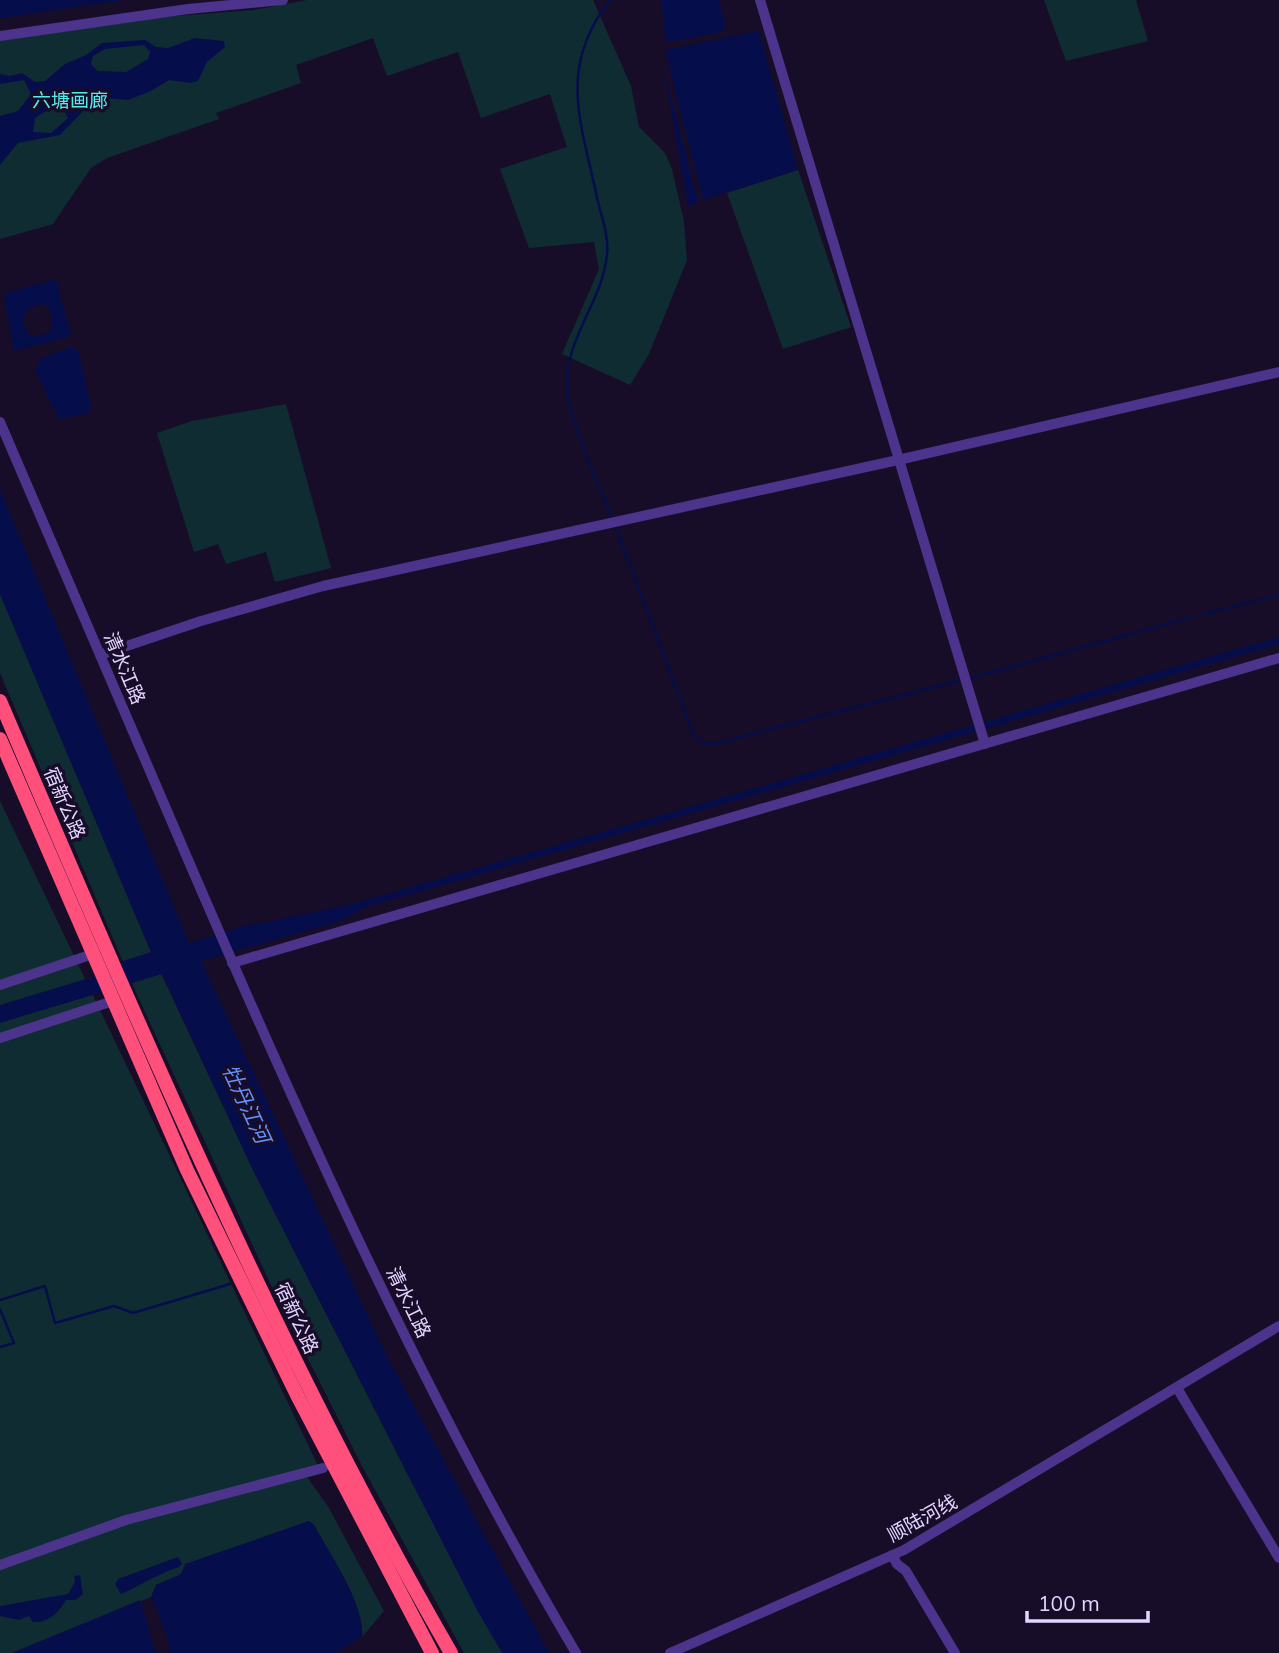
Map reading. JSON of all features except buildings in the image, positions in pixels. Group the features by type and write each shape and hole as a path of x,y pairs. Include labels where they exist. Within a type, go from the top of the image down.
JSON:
{"highway":[{"name":"宿新公路","path":"0,701 100,959"},
{"name":"宿新公路","path":"0,739 100,959"},
{"path":"100,959 116,996"},
{"name":"宿新公路","path":"116,996 187,1170 279,1358 432,1653"},
{"name":"宿新公路","path":"116,996 297,1363 451,1653"}],"street":[{"path":"0,36 177,11 283,0"},
{"path":"760,0 984,741"},
{"path":"100,655 201,621 323,586 898,460 1279,372"},
{"name":"清水江路","path":"0,422 280,1073 394,1312 505,1529 576,1653"},
{"path":"231,960 1279,658"},
{"path":"0,985 100,959"},
{"path":"0,1038 116,996"},
{"name":"顺陆河线","path":"670,1653 892,1555 1279,1326"},
{"path":"1177,1388 1279,1558"},
{"path":"0,1565 126,1520 323,1468"},
{"path":"892,1555 897,1564 906,1571 955,1653"}],"green space":[{"name":"六塘画廊","path":"307,0 593,0 631,86 639,127 665,153 672,169 684,222 687,260 649,354 630,385 562,354 599,269 594,242 529,248 500,169 567,147 550,94 481,118 458,52 387,76 373,38 296,65 301,83 216,113 219,119 107,158 91,168 53,224 0,239 0,40 175,16 254,10"},
{"path":"1044,0 1136,0 1148,41 1066,61"},
{"path":"798,170 851,327 783,349 727,193"},
{"path":"286,404 331,568 275,582 266,552 226,564 218,544 194,552 157,433 192,421"},
{"path":"0,594 151,952 253,1170 413,1485 505,1653 464,1653 362,1466 271,1285 138,997 0,673"},
{"path":"0,801 321,1472 307,1477 329,1508 384,1611 362,1637 358,1610 352,1595 314,1525 308,1521 156,1585 151,1597 12,1653 0,1653"}],"water":[{"path":"0,0 125,0 0,18"},
{"path":"661,0 719,0 726,28 718,33 666,42"},
{"path":"759,31 798,170 703,200 665,50"},
{"path":"195,38 224,41 225,47 207,62 198,81 190,83 169,80 128,100 103,98 91,103 60,135 18,143 0,165 0,116 18,111 31,94 24,80 0,84 0,74 10,76 22,73 35,82 45,81 65,64 86,55 102,43 145,40 156,47 168,48","holes":["144,45 150,52 148,59 126,72 98,71 91,64 93,56 105,49","56,105 61,105 68,118 51,133 33,132 35,118"]},
{"path":"663,65 698,202 688,207"},
{"path":"56,279 71,336 14,351 4,296 8,292","holes":["43,304 50,309 52,329 47,334 31,336 24,323 28,309"]},
{"path":"75,348 79,354 91,405 90,413 59,419 35,371 41,358"},
{"name":"牡丹江河","path":"0,490 189,943 240,927 349,905 1279,637 1279,644 366,907 341,921 201,961 386,1354 549,1653 502,1653 477,1610 253,1170 162,974 0,1023 0,1005 122,968 123,961 151,952 0,594"},
{"path":"309,1521 314,1525 352,1595 358,1610 362,1637 335,1653 170,1653 166,1634 151,1597 156,1585 181,1574 185,1564"},
{"path":"178,1557 182,1564 179,1567 121,1594 115,1584 118,1579"},
{"path":"80,1575 83,1594 76,1600 66,1600 48,1619 33,1622 29,1616 19,1620 0,1616 0,1606 68,1594 75,1582 74,1576"},
{"path":"140,1600 156,1653 12,1653"}],"waterway":[{"path":"610,0 593,25 583,50 578,74 581,122 606,234 607,254 604,272 571,355 567,391 579,437 611,516"},
{"path":"616,528 695,738 709,745 958,681"},
{"path":"1205,614 1279,595"},
{"path":"971,678 1193,617"},
{"path":"0,1300 45,1286 55,1323 114,1306 133,1313 230,1284"},
{"path":"0,1309 14,1343 0,1347"}]}
